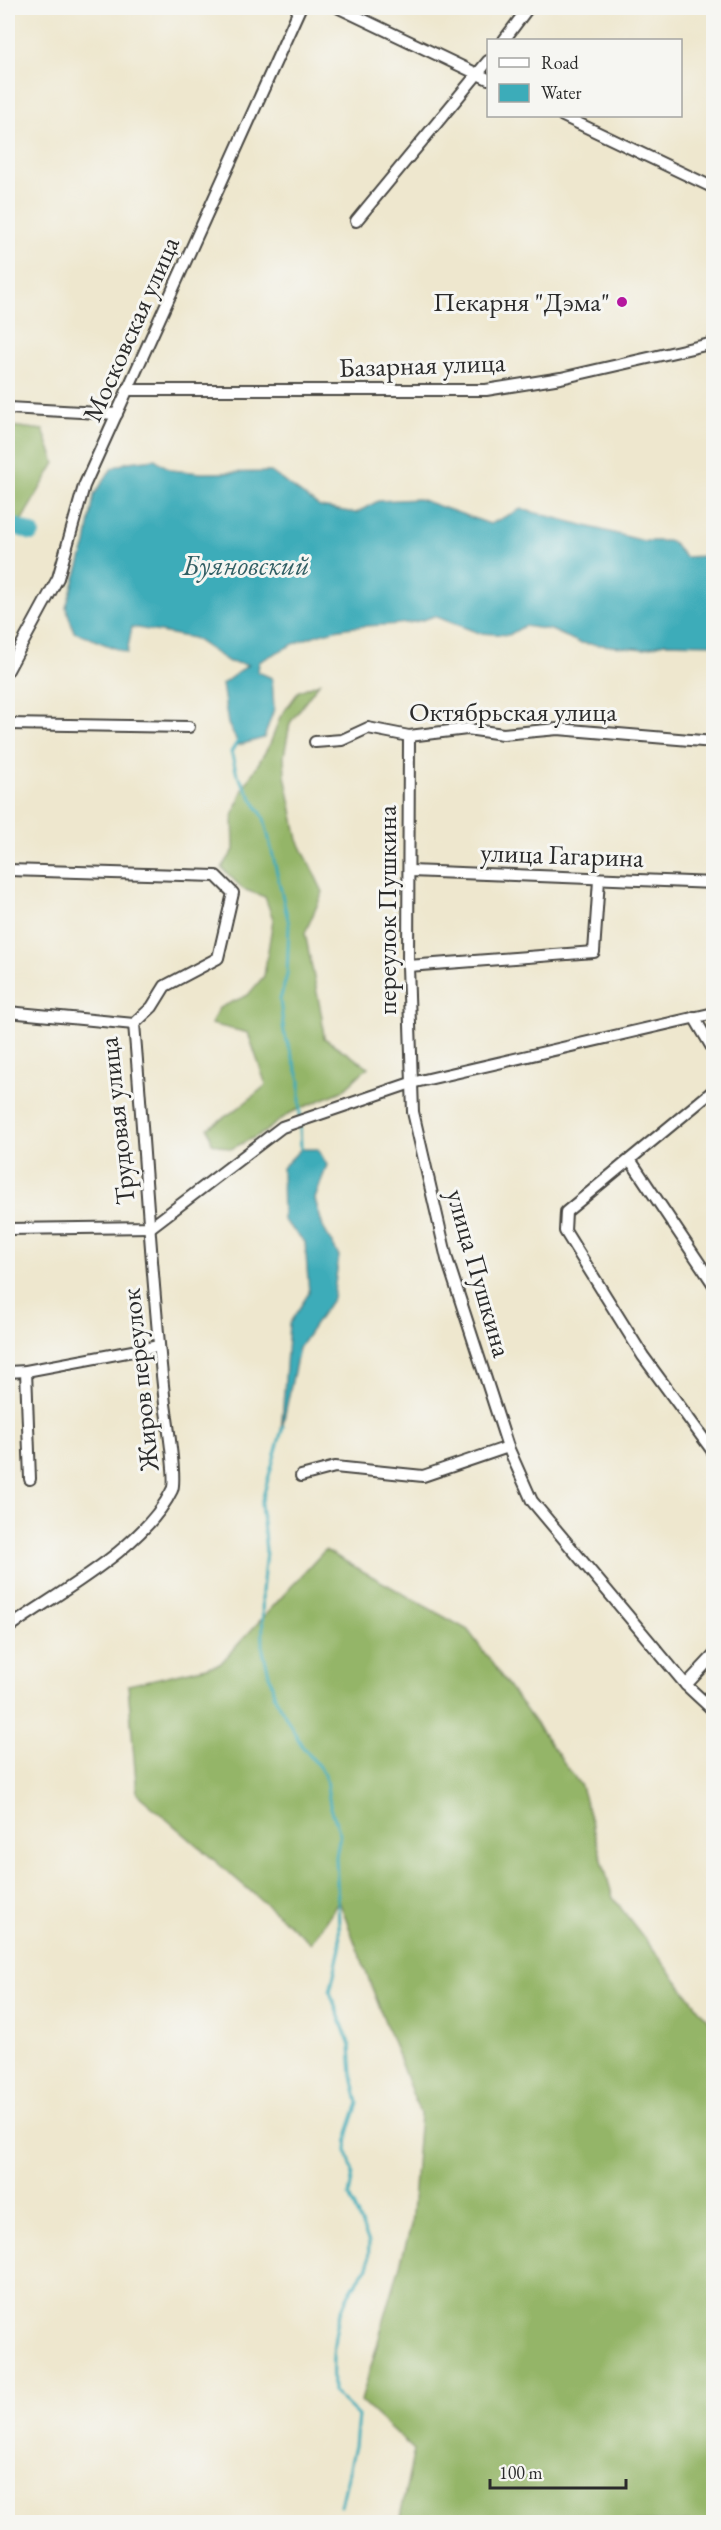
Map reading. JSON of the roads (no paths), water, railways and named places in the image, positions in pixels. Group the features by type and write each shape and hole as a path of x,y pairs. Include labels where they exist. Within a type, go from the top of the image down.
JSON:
{"street":[{"name":"Московская улица","path":"8,670 58,578 84,486 300,8"},
{"path":"339,8 484,77 356,221"},
{"path":"505,39 528,8"},
{"path":"565,117 714,188"},
{"name":"Базарная улица","path":"128,390 486,390 561,378 714,343"},
{"path":"8,408 117,414"},
{"path":"8,724 189,727"},
{"name":"Октябрьская улица","path":"315,742 342,740 368,728 409,736 467,729 503,734 558,729 714,742"},
{"name":"переулок Пушкина","path":"409,736 408,966 411,1083"},
{"path":"8,870 216,876 232,893 218,958 165,986 152,1007 134,1024"},
{"name":"улица Гагарина","path":"410,871 599,880 714,882"},
{"path":"408,966 594,952 599,880"},
{"name":"Трудовая улица","path":"8,1012 134,1024 151,1227"},
{"path":"8,1229 151,1227 282,1127 411,1083 714,1013"},
{"path":"694,1017 714,1051"},
{"name":"улица Пушкина","path":"411,1083 413,1112 447,1259 508,1447 532,1501 686,1685 714,1711"},
{"path":"714,1090 631,1161 566,1212 565,1231 643,1356 714,1453"},
{"path":"631,1161 714,1286"},
{"name":"Жиров переулок","path":"8,1628 127,1545 155,1517 174,1487 153,1293 151,1227"},
{"path":"8,1372 26,1371 159,1346"},
{"path":"26,1371 30,1479"},
{"path":"301,1476 335,1467 423,1476 508,1447"},
{"path":"686,1685 714,1655"}],"water":[{"name":"Буяновский","path":"155,459 171,470 201,473 271,472 320,507 356,513 378,501 419,499 490,524 521,509 644,541 671,541 685,557 706,556 713,546 713,644 664,643 644,649 580,643 551,630 524,626 509,635 479,633 434,616 413,622 334,630 301,641 259,662 258,672 272,678 274,709 264,738 239,745 228,724 222,684 248,665 229,662 193,638 132,627 127,653 74,632 66,607 86,544 94,495 112,468 128,462"},
{"path":"301,1149 318,1149 327,1165 315,1199 323,1227 339,1256 333,1298 299,1348 281,1433 289,1324 309,1293 305,1242 283,1220 282,1168"}],"waterway":[{"path":"8,523 32,533"},
{"path":"239,739 231,752 237,774 264,818 289,924 287,975 280,1000 284,1032 300,1080 300,1117"},
{"path":"300,1124 301,1149"},
{"path":"283,1426 261,1504 266,1551 262,1592 263,1651 275,1697 302,1746 325,1774 330,1805 340,1834 336,1857 340,1948 330,1992 350,2046 352,2075 358,2103 348,2133 347,2151 353,2173 349,2196 369,2242 368,2267 348,2296 341,2311 334,2341 333,2392 358,2416 355,2446 341,2506"}],"place":[{"name":"Пекарня \"Дэма\"","path":"622,302"}]}
